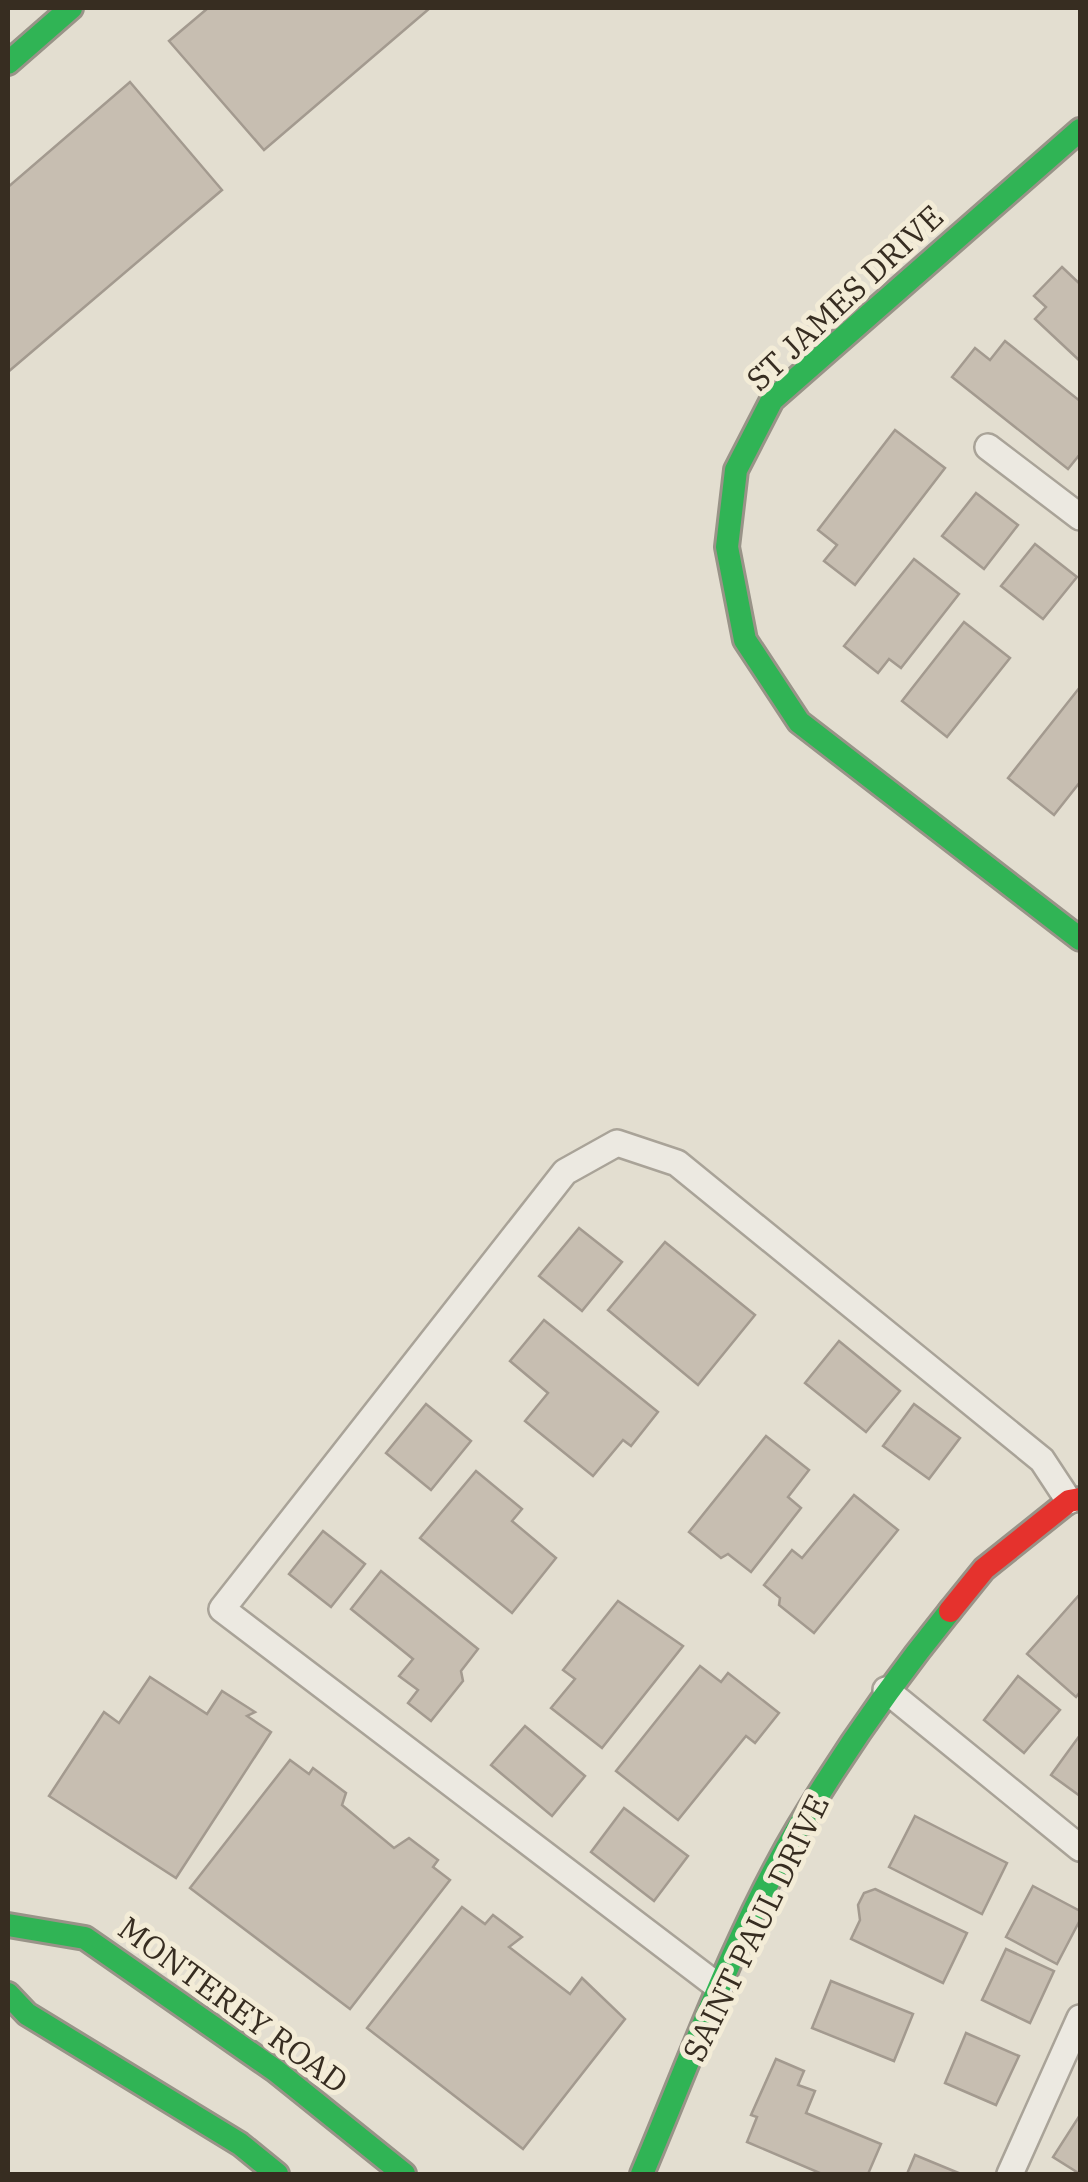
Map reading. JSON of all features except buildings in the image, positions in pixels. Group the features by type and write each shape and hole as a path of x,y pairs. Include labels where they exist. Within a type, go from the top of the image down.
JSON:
{"street":[{"path":"8,63 72,8"},
{"name":"ST JAMES DRIVE","path":"1080,130 772,400 736,470 727,546 745,640 799,722 1080,939"},
{"name":"SAINT PAUL DRIVE","path":"642,2174 720,1988 796,1831 886,1690 984,1569 1075,1500"},
{"name":"MONTEREY ROAD","path":"8,1925 85,1938 276,2070 404,2174"},
{"path":"8,1994 27,2014 240,2144 278,2174"}],"lane":[{"path":"988,447 1080,516"},
{"path":"720,1988 222,1609 565,1172 617,1143 677,1163 1042,1460 1075,1500"},
{"path":"886,1690 1080,1848"},
{"path":"1010,2174 1080,2018"}],"traffic: fast":[{"path":"8,63 71,8"},
{"path":"1080,130 772,400 736,470 727,547 745,640 799,722 1080,939"},
{"path":"642,2174 714,1998 775,1869 852,1744 950,1611"},
{"path":"8,1925 85,1938 276,2071 404,2174"},
{"path":"8,1994 27,2014 240,2144 277,2174"}],"traffic: jam":[{"path":"950,1611 984,1569 1069,1501 1080,1499"}]}
